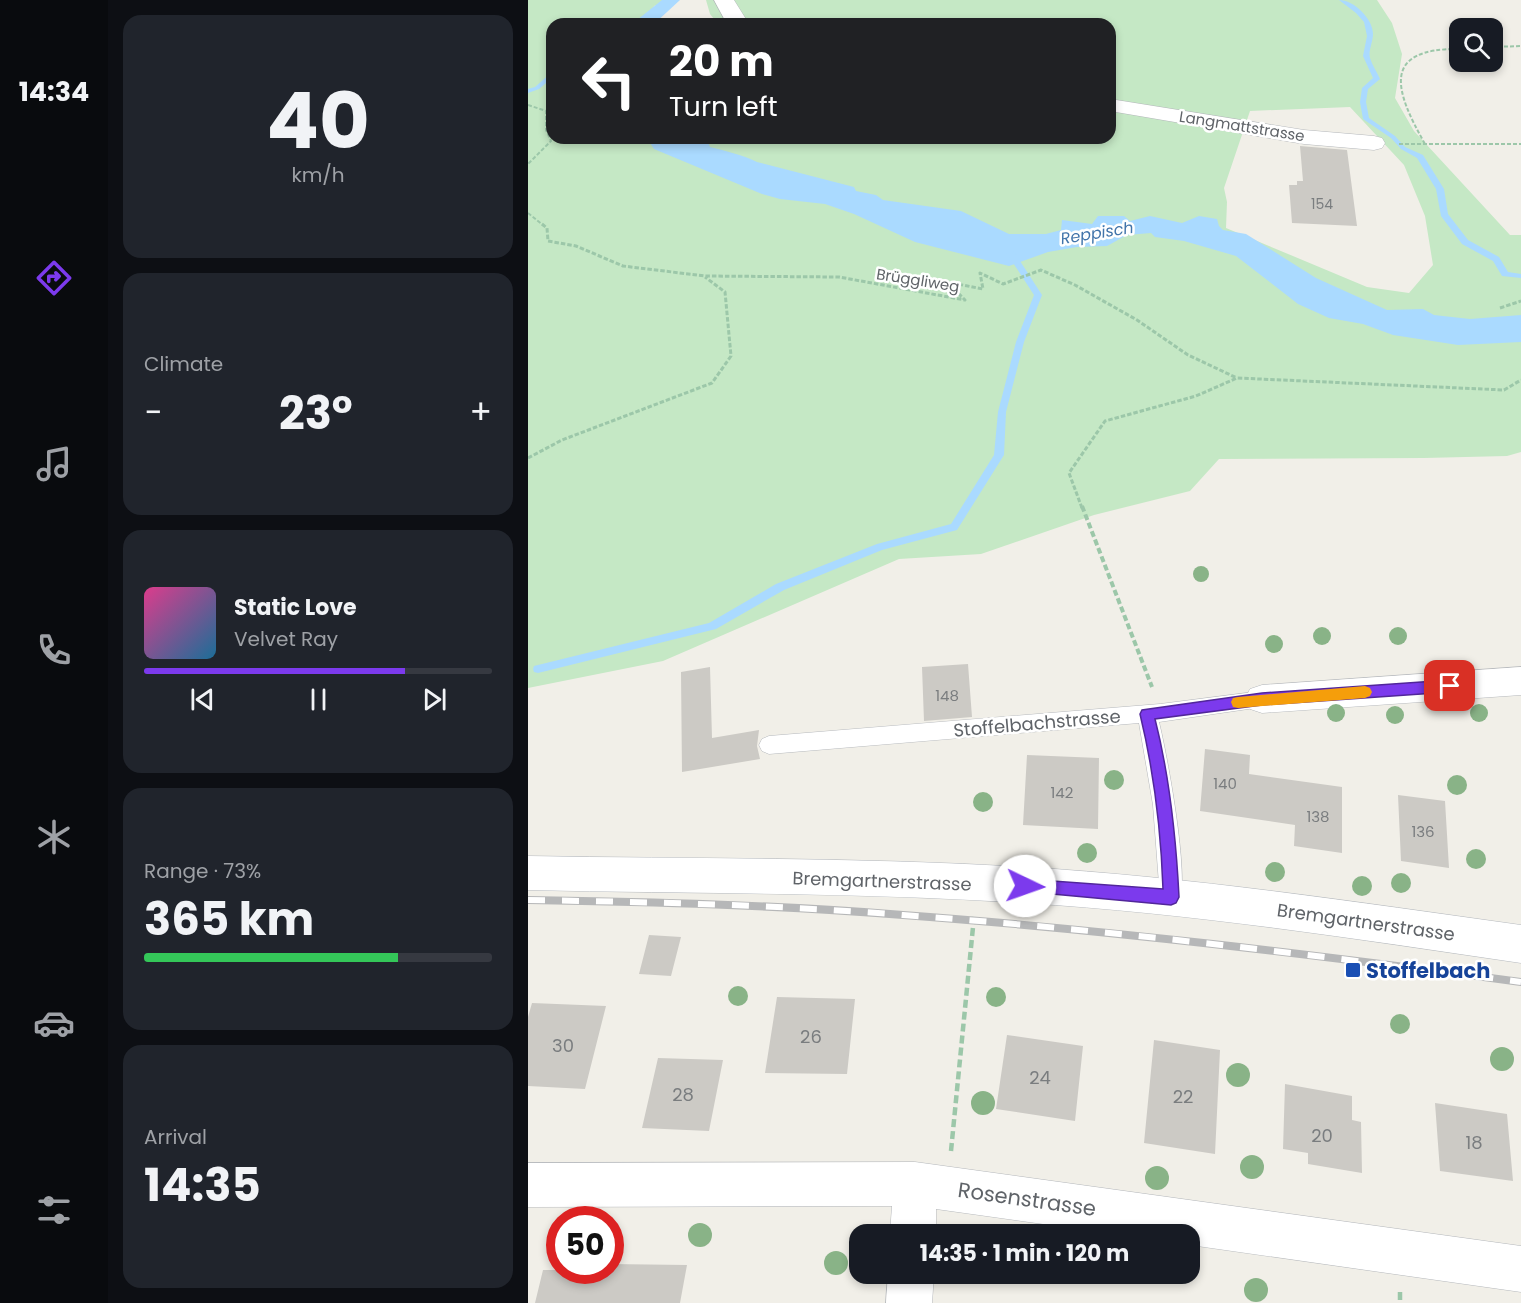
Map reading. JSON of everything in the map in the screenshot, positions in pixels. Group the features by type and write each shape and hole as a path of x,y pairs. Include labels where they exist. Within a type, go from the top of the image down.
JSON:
{"street":[{"path":"724,0 733,18"},
{"name":"Langmattstrasse","path":"1116,106 1294,135 1374,143"},
{"name":"Stoffelbachstrasse","path":"1262,699 1521,681"},
{"name":"Bremgartnerstrasse","path":"528,873 911,881 1092,890 1171,897 1521,944"},
{"name":"Rosenstrasse","path":"528,1185 931,1186 1521,1269"},
{"path":"917,1224 931,1186"},
{"path":"909,1303 910,1284"}],"lane":[{"name":"Stoffelbachstrasse","path":"769,745 1153,714 1262,699"},
{"path":"1153,714 1169,852 1171,897"}],"path":[{"path":"1503,47 1521,46"},
{"path":"1425,144 1407,109 1399,84 1404,64 1410,57 1421,52 1449,50"},
{"path":"528,105 546,111 546,130"},
{"path":"528,164 548,144"},
{"path":"1407,144 1521,144"},
{"name":"Brüggliweg","path":"528,213 547,228 548,242 576,246 623,266 705,276 839,277 964,300 947,282 983,289 980,273 1003,284 1041,270 1075,285 1137,320 1188,355 1237,378"},
{"path":"528,458 562,440 712,383 731,356 725,292 705,276"},
{"path":"1500,308 1521,301"},
{"path":"1153,714 1156,697 1098,554 1069,473 1105,421 1196,396 1237,378 1504,390 1521,380"},
{"path":"931,1186 975,912"}],"green space":[{"path":"528,0 674,0 654,6 651,18 546,18 546,144 1116,144 1116,18 713,18 706,0 1377,0 1392,23 1402,54 1395,98 1414,131 1510,235 1521,235 1521,452 1507,456 1424,458 1219,459 1190,491 1094,515 981,554 899,559 663,661 528,688","holes":["1350,107 1404,165 1425,216 1433,265 1409,293 1367,287 1226,228 1227,202 1224,188 1250,111"]}],"water":[{"path":"662,0 680,0 660,18 640,18"},
{"name":"Reppisch","path":"651,144 709,144 710,147 757,162 854,187 856,191 876,195 883,200 961,211 1009,234 1046,234 1061,230 1062,220 1092,224 1098,216 1124,216 1130,221 1150,216 1182,223 1199,216 1217,219 1223,230 1246,234 1316,278 1387,310 1423,309 1434,315 1470,319 1521,315 1521,342 1458,345 1393,335 1363,324 1329,318 1298,304 1236,256 1184,241 1155,237 1151,233 1127,235 1107,246 1077,247 1048,252 1009,266 915,242 854,214 825,204 780,199 762,194 654,149"}],"building":[{"path":"1300,146 1347,150 1357,226 1292,223 1289,185 1297,185 1297,181 1303,181"},
{"path":"968,664 972,717 924,721 922,667"},
{"path":"710,667 712,738 759,730 757,746 760,759 682,772 681,672"},
{"path":"1205,749 1250,755 1249,774 1342,787 1342,853 1294,846 1295,825 1200,811"},
{"path":"1027,755 1099,758 1098,829 1023,825"},
{"path":"1398,795 1445,801 1449,868 1401,861"},
{"path":"649,935 681,937 671,976 639,974"},
{"path":"777,997 855,999 847,1074 765,1073"},
{"path":"532,1003 606,1006 585,1089 528,1086 528,1017"},
{"path":"1007,1035 1083,1046 1075,1121 996,1109"},
{"path":"1154,1040 1220,1050 1215,1154 1144,1143"},
{"path":"658,1058 723,1060 709,1131 642,1128"},
{"path":"1285,1084 1352,1096 1352,1120 1361,1122 1362,1173 1308,1164 1308,1153 1283,1149"},
{"path":"1435,1103 1507,1114 1513,1181 1440,1171"},
{"path":"624,1264 687,1265 680,1303 535,1303 543,1270 546,1270 546,1284 624,1284"}],"waterway":[{"path":"1342,0 1363,17 1369,28 1370,36 1366,56 1377,79 1365,88 1363,102 1366,119 1393,137 1403,148 1420,157 1440,189 1444,214 1465,242 1496,259 1505,274 1521,276"},
{"path":"528,91 537,88 546,80"},
{"path":"538,669 712,626 780,587 880,547 954,527 999,455 1002,412 1020,342 1038,295 1010,252"}],"railway":[{"path":"528,900 762,906 981,921 1213,944 1521,982"}],"slow traffic":[{"path":"1238,702 1365,692"}],"place":[{"name":"Stoffelbach","path":"1353,970"}],"route":[{"path":"1025,886 1171,897 1169,852 1159,762 1147,714 1262,699 1450,686"}]}
